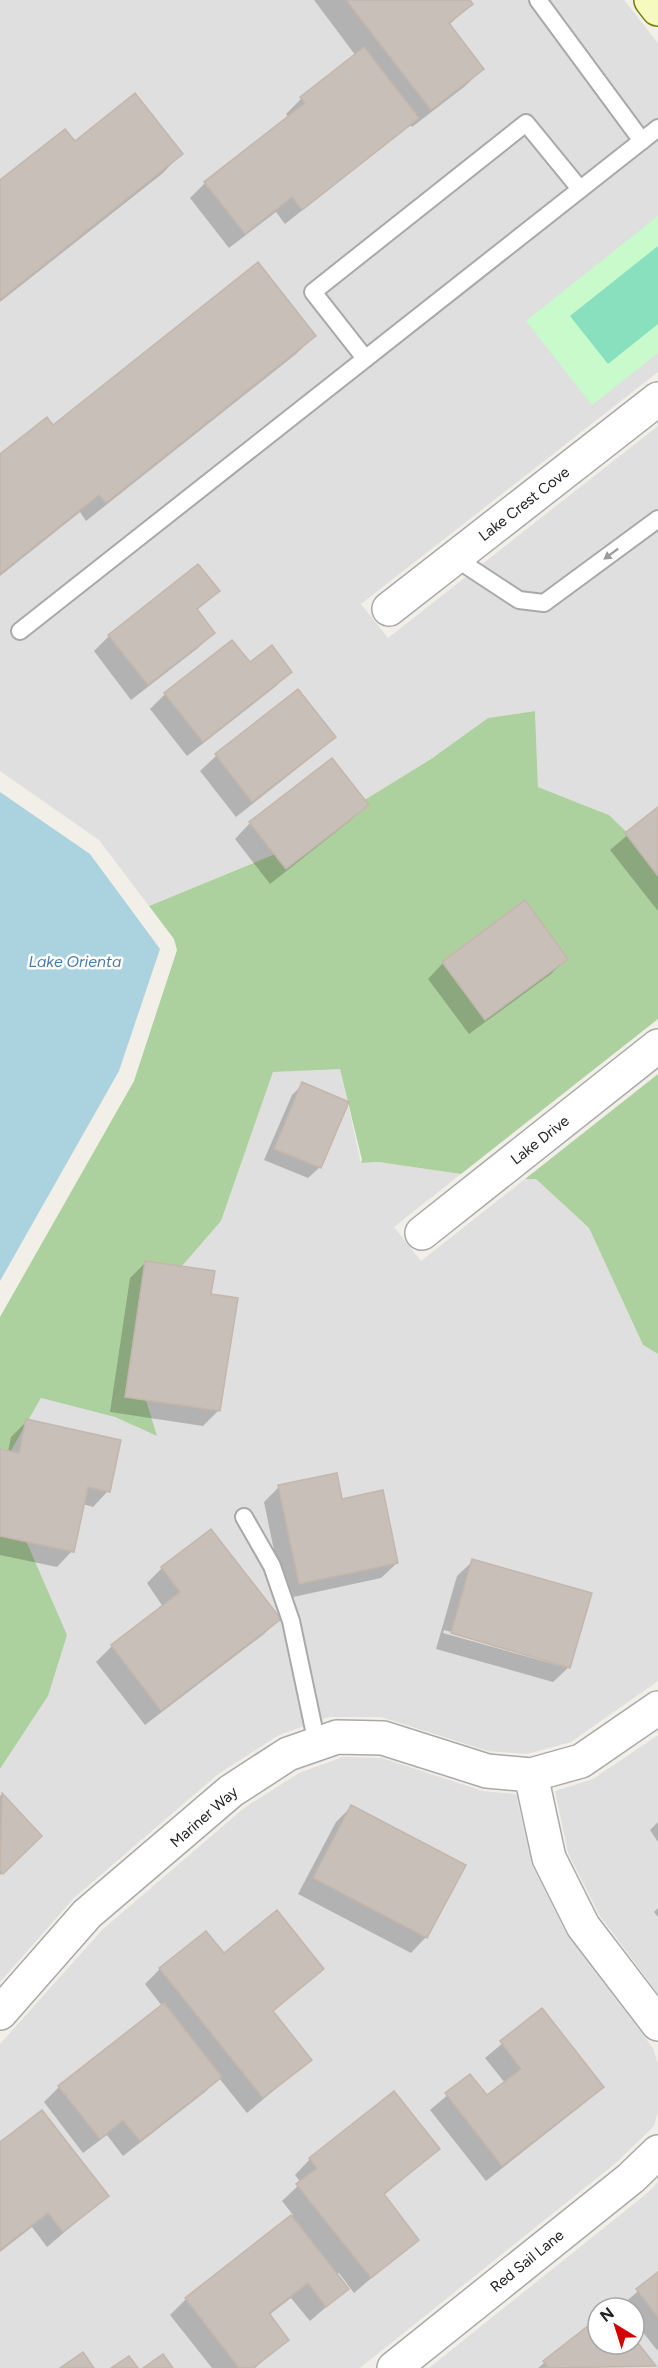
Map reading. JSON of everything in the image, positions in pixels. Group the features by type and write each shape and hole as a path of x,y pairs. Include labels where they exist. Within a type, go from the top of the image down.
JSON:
{"main road":[{"path":"651,0 658,9"}],"street":[{"name":"Lake Crest Cove","path":"389,609 658,399"},
{"name":"Lake Drive","path":"422,1233 658,1046"},
{"path":"658,1708 581,1761 531,1775 549,1858 583,1926 658,2024"},
{"name":"Mariner Way","path":"0,2013 87,1914 164,1851 231,1791 288,1754 338,1737 383,1738 487,1771 531,1775"},
{"name":"Red Sail Lane","path":"394,2368 632,2178 658,2152"}],"lane":[{"path":"538,0 642,141"},
{"path":"364,357 314,292 526,123 580,189"},
{"path":"20,631 364,357 658,128"},
{"path":"455,558 519,600 544,603 658,519"},
{"path":"244,1517 272,1566 291,1621 318,1744"}],"shaded area":[{"path":"0,0 624,0 658,43 658,372 361,604 388,638 658,426 658,851 637,842 609,815 538,787 535,711 488,718 431,759 280,852 149,906 99,840 0,771"},
{"path":"340,1068 361,1163 378,1162 461,1174 394,1227 421,1261 525,1179 536,1179 589,1228 643,1345 658,1354 658,1681 571,1742 527,1754 488,1751 381,1717 329,1717 279,1735 217,1775 74,1898 0,1982 0,1769 48,1696 0,1481 0,1470 41,1398 115,1417 156,1435 141,1384 138,1317 221,1221 273,1072"},
{"path":"658,1735 658,1994 600,1916 568,1853 555,1791 593,1779"},
{"path":"343,1757 382,1758 483,1791 516,1794 532,1865 566,1933 653,2048 658,2064 658,2111 654,2126 617,2162 360,2368 0,2368 0,2044 102,1930 244,1808 299,1773"},
{"path":"658,2182 658,2368 429,2368 645,2195"}],"green space":[{"path":"658,216 658,353 592,405 526,321"},
{"path":"658,246 658,324 608,364 570,316"},
{"path":"535,711 538,787 609,815 637,842 658,851 658,1019 461,1174 378,1162 361,1163 340,1069 273,1072 221,1221 138,1317 141,1384 157,1436 115,1417 41,1398 0,1470 0,1317 134,1081 177,950 174,939 149,906 280,852 431,759 488,718"},
{"path":"658,1074 658,1354 643,1345 589,1228 536,1179 525,1179"},
{"path":"0,1481 67,1635 48,1696 0,1769"}],"water":[{"name":"Lake Orienta","path":"0,792 90,854 160,949 119,1071 0,1281"}],"building":[{"path":"346,0 470,0 473,4 449,23 484,69 431,110"},
{"path":"364,47 419,118 302,210 292,197 245,234 204,182 305,103 300,97"},
{"path":"135,93 183,154 0,300 0,180 65,129 75,141"},
{"path":"258,262 316,336 106,503 99,495 0,574 0,454 47,417 53,425"},
{"path":"198,564 220,591 197,609 215,633 148,685 108,635"},
{"path":"232,640 250,662 272,645 292,672 203,742 164,693"},
{"path":"298,689 336,737 252,802 215,754"},
{"path":"332,758 369,805 286,869 249,822"},
{"path":"658,807 658,876 625,833"},
{"path":"525,900 568,959 485,1020 442,962"},
{"path":"302,1082 349,1102 321,1168 274,1149"},
{"path":"145,1261 215,1271 211,1294 238,1298 220,1411 125,1397"},
{"path":"26,1419 121,1440 110,1492 88,1487 74,1552 0,1536 0,1449 19,1453"},
{"path":"337,1473 342,1499 383,1490 398,1563 299,1584 278,1485"},
{"path":"211,1529 281,1619 161,1711 111,1645 180,1592 161,1567"},
{"path":"472,1559 592,1593 570,1668 451,1633"},
{"path":"2,1793 42,1836 3,1874 0,1871"},
{"path":"351,1805 466,1865 427,1938 313,1878"},
{"path":"277,1910 324,1969 273,2011 312,2060 263,2098 159,1968 206,1931 224,1953"},
{"path":"164,2003 222,2077 140,2141 123,2120 100,2139 58,2086"},
{"path":"542,2008 604,2087 502,2166 445,2093 470,2074 487,2095 521,2069 500,2041"},
{"path":"394,2091 440,2149 384,2194 419,2240 371,2278 296,2184 317,2168 309,2158"},
{"path":"42,2110 109,2196 63,2232 48,2213 0,2250 0,2142"},
{"path":"291,2215 349,2289 326,2307 308,2283 269,2313 289,2340 253,2368 239,2368 185,2298"},
{"path":"658,2272 658,2317 646,2302 646,2296 642,2296 636,2289"},
{"path":"586,2327 586,2356 646,2356 646,2353 656,2366 549,2368 543,2361"},
{"path":"83,2352 94,2368 60,2368"},
{"path":"163,2354 173,2368 143,2368"},
{"path":"129,2356 138,2368 111,2368"}]}
